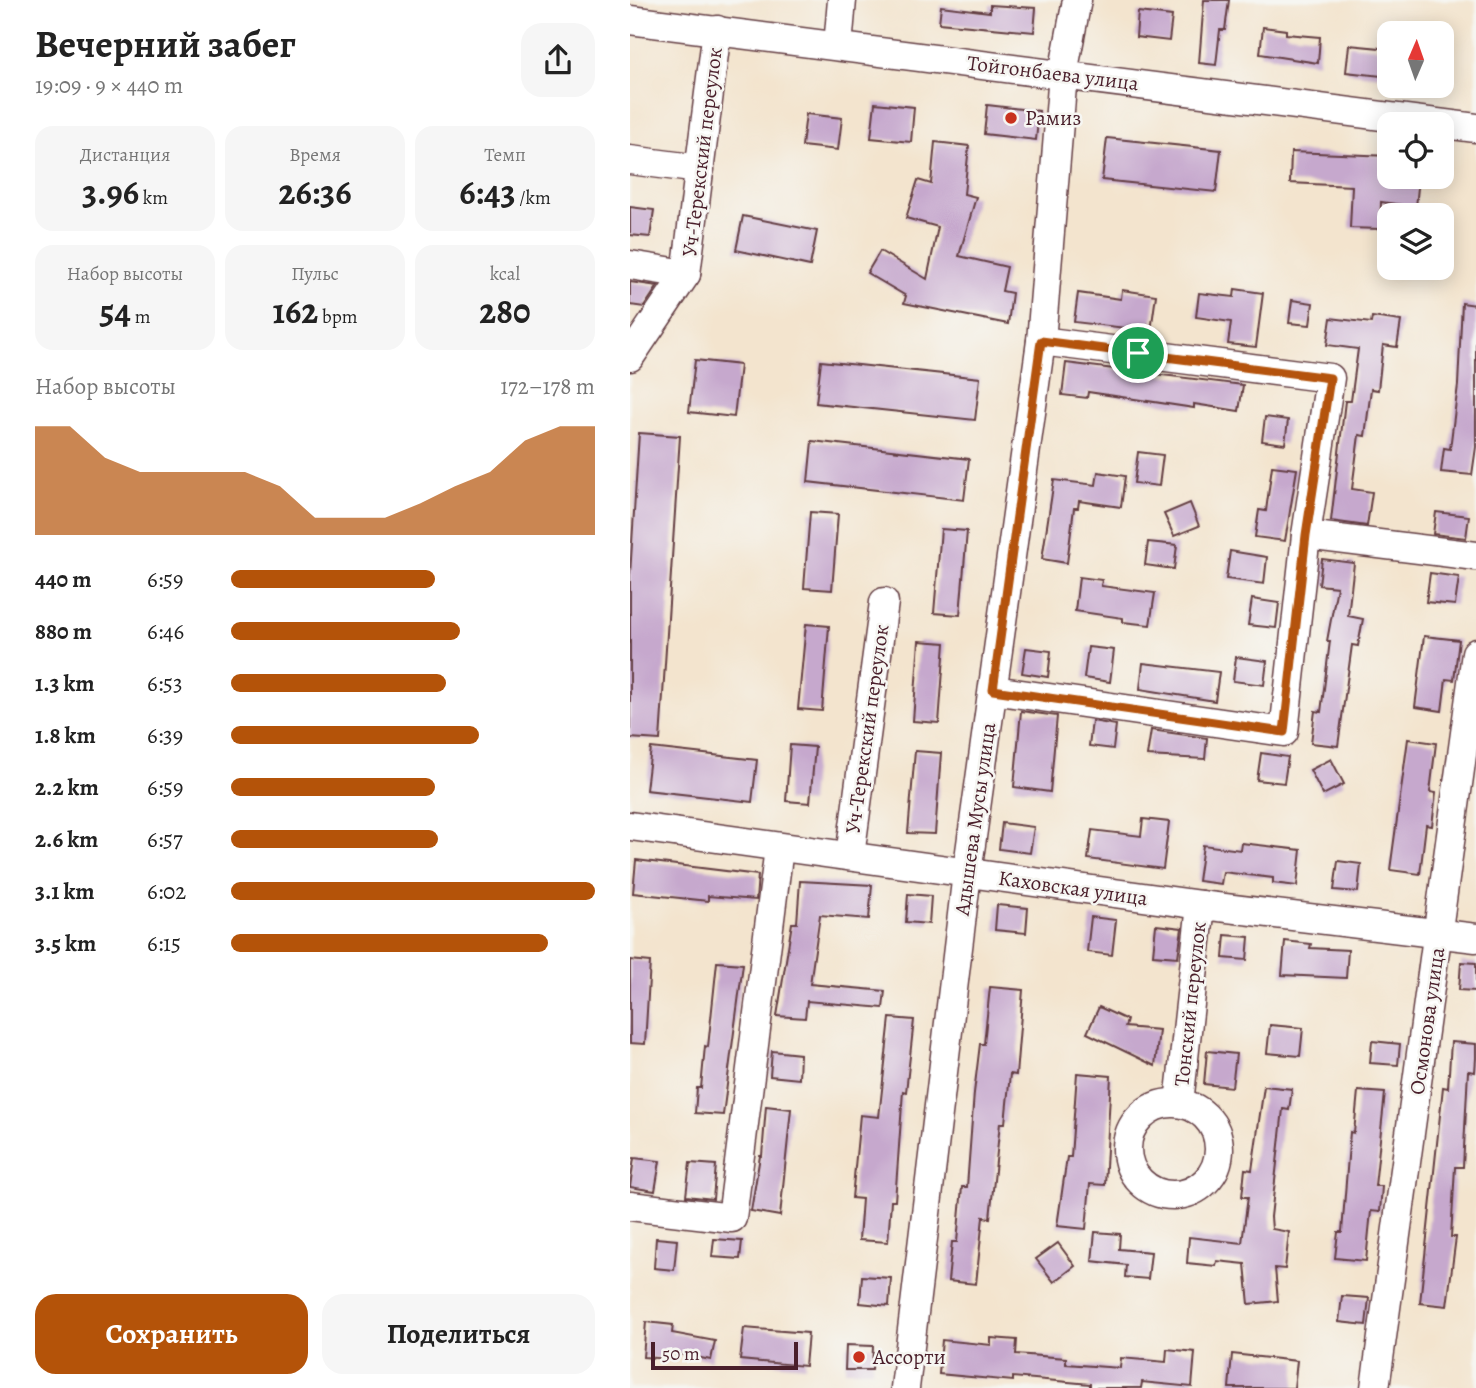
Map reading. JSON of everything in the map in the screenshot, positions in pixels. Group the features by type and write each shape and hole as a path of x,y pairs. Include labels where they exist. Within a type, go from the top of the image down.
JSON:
{"street":[{"path":"838,46 842,0"},
{"name":"Адышева Мусы улица","path":"905,1388 967,873 1041,341 1063,74 1077,0"},
{"name":"Тойгонбаева улица","path":"630,20 1476,128"},
{"name":"Уч-Терекский переулок","path":"630,357 687,274 718,30"},
{"path":"630,160 700,169"},
{"name":"Уч-Терекский переулок","path":"630,265 687,274"},
{"path":"993,690 1284,732 1306,535 1330,378 1041,341"},
{"path":"1306,535 1476,556"},
{"name":"Уч-Терекский переулок","path":"850,856 884,603"},
{"name":"Осмонова улица","path":"1375,1388 1476,653"},
{"name":"Каховская улица","path":"630,825 779,848 1201,905 1476,938"},
{"path":"630,1206 732,1218 779,848"},
{"name":"Тонский переулок","path":"1179,1103 1201,905"}],"building":[{"path":"1204,0 1229,0 1225,30 1220,30 1216,65 1199,63"},
{"path":"990,5 1036,8 1034,32 939,23 941,6 990,12"},
{"path":"1138,12 1172,16 1169,41 1136,37"},
{"path":"1263,27 1286,30 1286,34 1320,37 1318,63 1260,54"},
{"path":"1349,45 1377,48 1377,76 1346,72"},
{"path":"875,103 914,107 911,142 871,138"},
{"path":"987,105 1039,111 1036,140 984,134"},
{"path":"806,114 842,118 838,150 802,146"},
{"path":"1107,138 1221,150 1216,192 1102,180"},
{"path":"935,142 969,146 964,194 976,197 959,256 1007,267 1002,291 1012,293 1008,324 904,303 906,296 867,273 880,251 927,279 938,227 906,218 918,180 931,184"},
{"path":"1291,152 1377,155 1377,189 1418,189 1416,203 1377,203 1377,229 1350,228 1352,186 1290,183"},
{"path":"630,207 654,210 650,237 630,235"},
{"path":"743,216 817,231 810,266 736,250"},
{"path":"630,282 658,286 644,307 630,305"},
{"path":"1235,289 1263,293 1256,347 1228,344 1231,322 1196,317 1199,293 1234,297"},
{"path":"1122,290 1156,295 1151,331 1074,322 1078,293 1121,299"},
{"path":"1292,300 1313,303 1310,325 1289,323"},
{"path":"1462,303 1476,305 1476,447 1472,475 1441,472 1444,448 1450,449 1458,385"},
{"path":"1372,317 1401,321 1397,347 1383,345 1378,390 1371,389 1365,436 1359,435 1352,489 1372,492 1367,526 1331,521 1345,401 1351,401 1358,349 1327,345 1331,318 1371,323"},
{"path":"695,360 740,365 734,417 689,412"},
{"path":"821,361 980,378 975,420 816,403"},
{"path":"1066,363 1243,385 1239,411 1194,404 1194,408 1088,392 1087,398 1062,395"},
{"path":"1265,417 1288,420 1285,444 1262,441"},
{"path":"639,433 680,436 660,740 630,738 630,575"},
{"path":"812,441 969,459 964,500 808,482"},
{"path":"1138,452 1163,455 1159,486 1134,483"},
{"path":"1272,466 1297,469 1285,541 1255,537 1259,510 1266,511"},
{"path":"1098,472 1125,476 1121,507 1079,501 1078,508 1074,508 1067,563 1042,559 1054,480 1096,485"},
{"path":"1190,503 1199,526 1174,536 1164,514"},
{"path":"810,512 838,514 832,590 804,588"},
{"path":"1436,512 1469,516 1466,538 1433,534"},
{"path":"941,529 967,531 960,615 934,613"},
{"path":"1148,542 1177,545 1174,569 1145,565"},
{"path":"1230,551 1267,557 1264,584 1226,579"},
{"path":"1322,559 1354,563 1348,616 1363,619 1358,646 1352,645 1338,746 1311,743 1315,711 1321,712 1330,641 1327,641 1337,587 1319,585"},
{"path":"1430,573 1459,577 1455,605 1426,602"},
{"path":"1079,577 1102,580 1101,586 1155,593 1150,625 1075,611"},
{"path":"1252,599 1279,603 1276,628 1248,625"},
{"path":"806,624 829,626 822,711 798,709"},
{"path":"1424,636 1459,640 1454,680 1446,679 1442,711 1415,707"},
{"path":"919,641 945,643 939,723 913,721"},
{"path":"1088,647 1114,650 1110,682 1084,678"},
{"path":"1026,648 1051,651 1048,677 1022,673"},
{"path":"1236,657 1267,661 1264,685 1233,681"},
{"path":"1143,663 1219,672 1215,701 1140,689"},
{"path":"1021,711 1057,716 1050,792 1014,787"},
{"path":"1092,721 1116,725 1113,749 1089,746"},
{"path":"1151,730 1207,738 1205,759 1147,756"},
{"path":"1408,739 1436,743 1430,792 1436,793 1432,826 1426,825 1420,874 1390,870"},
{"path":"790,745 815,747 810,803 786,801"},
{"path":"651,748 757,760 752,802 646,790"},
{"path":"915,751 941,753 935,834 908,833"},
{"path":"1261,753 1288,757 1284,783 1257,780"},
{"path":"1331,759 1344,784 1323,795 1310,770"},
{"path":"1143,819 1169,822 1163,869 1088,859 1092,830 1141,836"},
{"path":"1002,823 1034,827 1030,853 999,849"},
{"path":"1241,843 1301,850 1297,886 1273,883 1273,878 1223,872 1221,884 1198,881 1203,845 1240,850"},
{"path":"636,860 758,875 756,900 708,896 708,901 633,893"},
{"path":"1338,861 1361,864 1358,892 1334,890"},
{"path":"800,881 872,885 869,919 820,915 810,984 885,991 883,1008 807,1001 805,1018 777,1016 792,923 797,923"},
{"path":"908,894 931,896 929,924 906,922"},
{"path":"997,905 1028,908 1026,933 995,930"},
{"path":"1091,917 1116,920 1112,955 1087,952"},
{"path":"1156,925 1182,928 1178,957 1153,955"},
{"path":"1225,935 1249,937 1247,960 1223,958"},
{"path":"1285,941 1311,944 1310,948 1348,950 1346,978 1282,975"},
{"path":"630,960 650,962 645,1044 630,1043"},
{"path":"717,962 743,964 723,1115 695,1113 697,1088 701,1088 705,1046 708,1047"},
{"path":"1461,962 1476,963 1476,991 1459,990"},
{"path":"990,987 1023,990 1016,1075 1010,1074 1005,1123 1000,1123 990,1218 983,1217 976,1284 948,1281 952,1242 957,1242 962,1187 967,1187 974,1093 980,1044 984,1044"},
{"path":"1099,1007 1127,1020 1125,1027 1159,1030 1155,1066 1087,1033"},
{"path":"890,1018 914,1020 906,1092 903,1091 895,1201 891,1201 888,1242 859,1240 862,1199 852,1198 860,1115 879,1117"},
{"path":"1270,1025 1303,1028 1300,1056 1267,1053"},
{"path":"1372,1041 1400,1044 1398,1065 1370,1063"},
{"path":"1451,1042 1476,1044 1476,1058 1475,1072 1468,1071 1463,1167 1455,1167 1451,1237 1456,1237 1447,1306 1420,1303 1443,1087 1448,1088"},
{"path":"772,1051 800,1054 799,1079 770,1076"},
{"path":"1207,1051 1236,1054 1232,1087 1204,1084"},
{"path":"1077,1073 1111,1076 1105,1185 1090,1184 1086,1229 1057,1226 1067,1157 1071,1157"},
{"path":"1264,1086 1292,1089 1289,1110 1283,1109 1271,1217 1272,1229 1289,1232 1285,1269 1275,1268 1278,1301 1249,1304 1245,1264 1217,1261 1216,1266 1187,1263 1189,1237 1242,1243 1248,1197 1242,1197 1245,1169 1252,1170"},
{"path":"1358,1091 1385,1093 1375,1186 1382,1186 1380,1212 1371,1211 1366,1261 1335,1258 1338,1232 1342,1232 1350,1132 1354,1133"},
{"path":"766,1106 791,1109 780,1216 751,1211 762,1156"},
{"path":"634,1158 660,1161 655,1191 630,1187"},
{"path":"690,1163 716,1165 713,1199 686,1196"},
{"path":"1095,1232 1120,1234 1119,1249 1151,1252 1148,1279 1125,1277 1126,1265 1092,1261"},
{"path":"656,1238 677,1240 674,1270 654,1268"},
{"path":"714,1239 742,1241 740,1259 712,1257"},
{"path":"1058,1243 1075,1266 1054,1282 1036,1259"},
{"path":"862,1276 891,1278 889,1306 860,1303"},
{"path":"1342,1296 1369,1298 1366,1325 1339,1322"},
{"path":"646,1322 673,1325 672,1333 715,1341 711,1360 670,1352 670,1359 643,1357"},
{"path":"744,1328 808,1333 805,1366 740,1360"},
{"path":"991,1338 1017,1340 1016,1354 1066,1358 1066,1364 1120,1368 1121,1358 1166,1362 1167,1349 1195,1352 1192,1387 1142,1382 1141,1388 1090,1388 1090,1384 939,1374 942,1340 991,1345"},
{"path":"846,1345 873,1346 872,1370 845,1370"},
{"path":"1232,1354 1297,1361 1294,1388 1229,1388"}],"place":[{"name":"Рамиз","path":"1011,118"},
{"name":"Ассорти","path":"859,1357"}],"route":[{"path":"1041,341 1138,353 1330,378 1306,535 1284,732 993,690 1041,341"}]}
